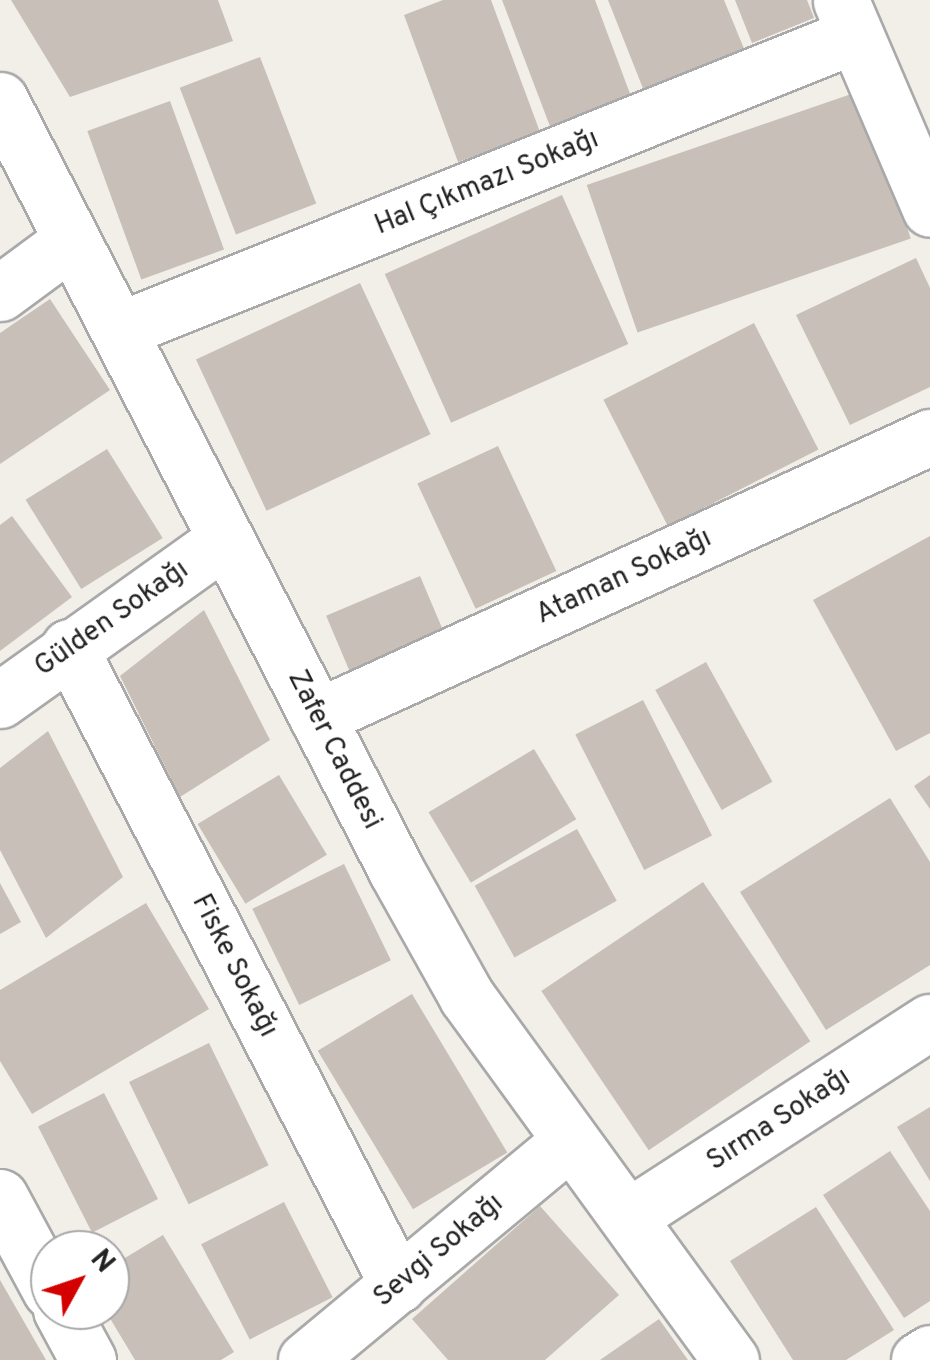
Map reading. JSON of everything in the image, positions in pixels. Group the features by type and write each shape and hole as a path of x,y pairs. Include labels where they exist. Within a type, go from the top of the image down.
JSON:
{"street":[{"path":"848,18 930,209"},
{"name":"Hal Çıkmazı Sokağı","path":"119,330 848,18"},
{"name":"Zafer Caddesi","path":"0,100 317,718 467,997 731,1360"},
{"path":"0,293 72,240"},
{"name":"Ataman Sokağı","path":"317,718 930,437"},
{"name":"Gülden Sokağı","path":"0,700 69,647 226,540"},
{"name":"Fiske Sokağı","path":"69,647 398,1285"},
{"name":"Sırma Sokağı","path":"628,1217 930,1022"},
{"name":"Sevgi Sokağı","path":"306,1360 570,1141"},
{"path":"0,1198 30,1253"},
{"path":"72,1330 88,1360"},
{"path":"919,1360 930,1353"}],"building":[{"path":"11,0 218,0 233,41 70,97"},
{"path":"443,0 491,0 540,132 458,162 404,15"},
{"path":"502,0 595,0 632,99 551,129"},
{"path":"608,0 724,0 745,51 644,91"},
{"path":"735,0 807,0 814,18 752,43"},
{"path":"260,57 316,204 236,234 180,88"},
{"path":"860,91 911,239 638,333 587,185"},
{"path":"170,101 224,249 141,280 87,131"},
{"path":"562,195 628,344 451,423 385,274"},
{"path":"916,258 930,288 930,387 850,425 796,315"},
{"path":"360,283 431,434 267,511 196,359"},
{"path":"50,299 110,390 0,464 0,333"},
{"path":"754,323 818,450 668,526 603,400"},
{"path":"498,446 556,571 476,609 417,484"},
{"path":"107,449 163,538 81,589 26,500"},
{"path":"12,516 72,597 0,651 0,525"},
{"path":"930,536 930,733 896,751 813,600"},
{"path":"420,576 446,638 352,678 326,616"},
{"path":"204,610 270,740 180,797 120,676"},
{"path":"706,662 772,782 722,810 655,690"},
{"path":"643,700 712,835 644,870 575,735"},
{"path":"48,731 123,877 46,938 0,850 0,768"},
{"path":"534,749 576,819 471,883 429,812"},
{"path":"279,775 327,855 245,904 198,824"},
{"path":"930,775 930,809 914,786"},
{"path":"890,798 930,862 930,965 826,1030 740,892"},
{"path":"577,829 617,901 514,957 475,886"},
{"path":"344,864 391,960 299,1005 252,909"},
{"path":"703,882 810,1041 649,1150 541,991"},
{"path":"0,883 21,922 0,934"},
{"path":"146,903 209,1009 32,1114 0,1061 0,990"},
{"path":"412,994 507,1153 413,1209 318,1051"},
{"path":"209,1043 269,1165 189,1204 129,1082"},
{"path":"104,1093 158,1199 91,1230 38,1127"},
{"path":"930,1107 930,1181 897,1127"},
{"path":"890,1151 930,1211 930,1301 904,1318 823,1195"},
{"path":"284,1202 333,1297 250,1340 201,1244"},
{"path":"540,1206 619,1295 545,1360 448,1360 412,1319"},
{"path":"816,1207 894,1330 846,1360 793,1360 730,1261"},
{"path":"163,1235 234,1352 221,1360 135,1360 117,1330 130,1330 130,1255"},
{"path":"0,1280 46,1360 0,1360"},
{"path":"659,1319 688,1360 600,1360"}]}
